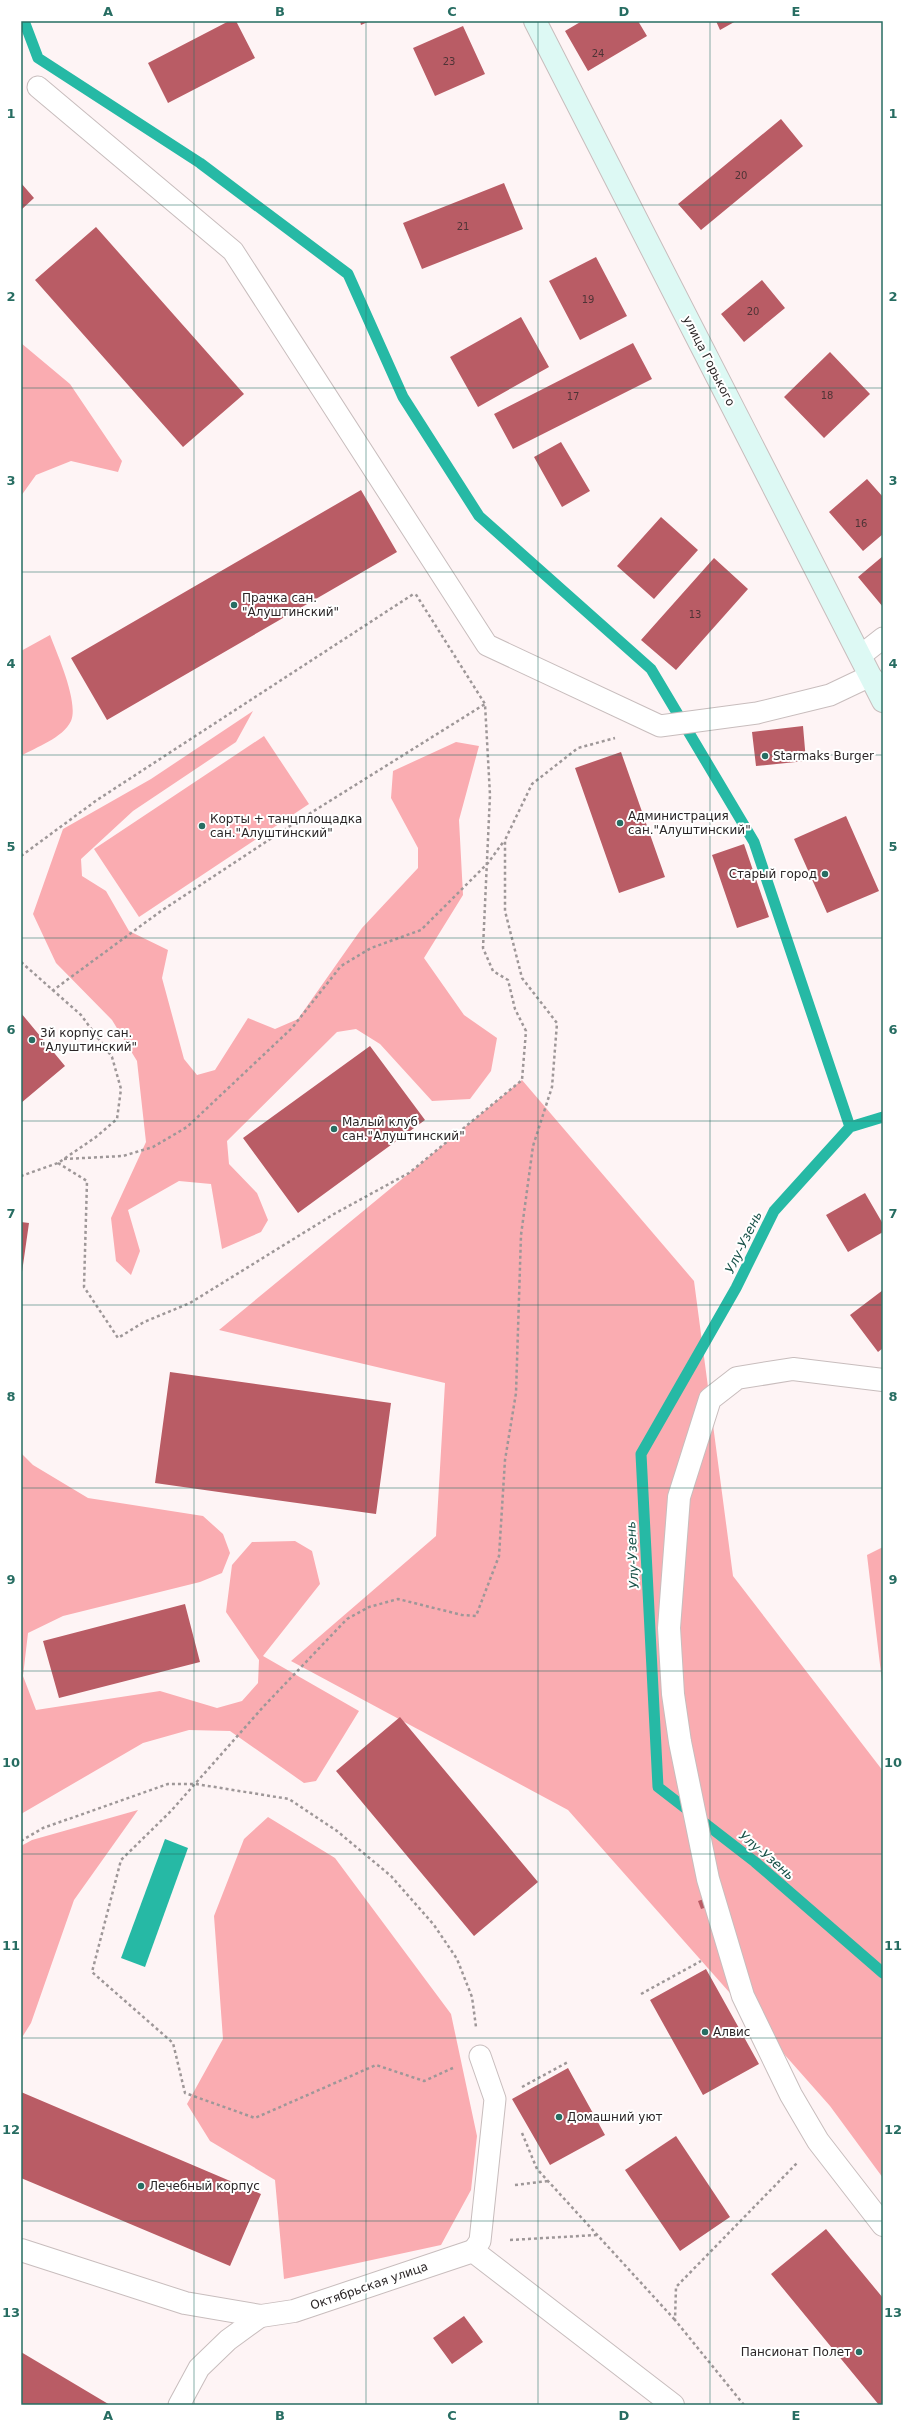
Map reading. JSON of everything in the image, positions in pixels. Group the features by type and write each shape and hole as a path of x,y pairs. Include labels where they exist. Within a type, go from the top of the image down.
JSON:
{"main road":[{"name":"улица Горького","path":"535,21 860,656 876,682 883,701"}],"street":[{"path":"883,1380 793,1369 738,1378 710,1399 679,1497 669,1628 673,1694 680,1742 708,1879 744,1996 791,2095 818,2141 883,2225"},
{"path":"476,2246 673,2405"},
{"name":"Октябрьская улица","path":"21,2250 185,2303 261,2316 294,2311 476,2246"}],"lane":[{"path":"38,87 233,251 487,646 660,726 757,714 876,682"},
{"path":"860,656 883,638"},
{"path":"476,2246 495,2099 480,2056"},
{"path":"179,2405 200,2368 228,2340 261,2316"}],"path":[{"path":"21,856 97,800 442,574"},
{"path":"58,1163 87,1181 84,1287 118,1338 144,1322 190,1303 334,1214 409,1173 522,1080 526,1032 515,1009 508,980 493,971 483,948 490,795 484,704 415,593"},
{"path":"52,990 161,911 293,824 484,704"},
{"path":"64,1159 123,1156 153,1147 187,1127 292,1028 341,966 371,948 421,930 488,862 505,840 532,784 578,748 660,726"},
{"path":"21,1841 43,1828 168,1784 196,1784 289,1799 337,1831 391,1876 434,1925 457,1959 472,1997 480,2056 424,2080 376,2065 255,2118 185,2093 173,2042 92,1972 121,1860 196,1784 264,1706 347,1619 369,1608 398,1599 462,1615 476,1616 499,1556 504,1460 516,1393 521,1235 533,1146 552,1087 557,1023 522,978 505,911 505,840"},
{"path":"21,962 81,1015 112,1057 121,1089 117,1119 58,1163 21,1176"},
{"path":"641,1994 728,1946"},
{"path":"520,2088 568,2062"},
{"path":"675,2320 676,2288 818,2141"},
{"path":"537,2169 675,2320 744,2405"},
{"path":"476,2246 598,2235"}],"shaded area":[{"path":"21,343 70,384 122,461 118,472 71,461 36,475 21,496"},
{"path":"50,635 70,690 73,713 71,721 67,727 56,737 21,756 21,651"},
{"path":"253,711 236,742 133,811 81,859 82,876 106,891 129,931 168,950 162,978 184,1059 197,1075 215,1070 248,1018 275,1029 298,1019 362,928 418,868 418,848 391,798 393,771 456,742 479,746 459,820 463,895 424,958 464,1015 497,1038 491,1071 470,1099 432,1101 380,1044 356,1029 337,1032 227,1141 229,1164 257,1193 268,1220 261,1232 222,1249 211,1184 179,1181 128,1210 140,1251 131,1275 116,1261 111,1218 146,1142 137,1061 112,1020 56,963 33,914 63,829 151,779"},
{"name":"Корты + танцплощадка сан.\"Алуштинский\"","path":"264,736 309,804 139,917 94,849"},
{"path":"522,1080 694,1281 733,1576 883,1771 883,2178 830,2106 568,1810 291,1661 436,1536 445,1383 219,1330"},
{"path":"21,1453 33,1465 88,1498 203,1516 223,1534 230,1553 222,1573 200,1582 63,1616 28,1633 23,1676 36,1710 160,1691 217,1708 242,1701 258,1683 259,1660 226,1612 232,1565 252,1542 295,1541 312,1551 320,1584 263,1656 359,1711 316,1781 304,1783 230,1731 189,1730 143,1743 21,1814"},
{"path":"883,1547 883,1690 867,1555"},
{"path":"138,1810 74,1900 31,2023 21,2039 21,1846 32,1840"},
{"path":"268,1817 335,1858 451,2014 477,2136 471,2190 441,2245 284,2279 275,2180 210,2141 187,2104 223,2039 214,1916 244,1839"},
{"path":"165,1839 188,1848 145,1967 121,1958"}],"building":[{"path":"229,21 236,21 255,58 168,103 148,63"},
{"path":"360,21 370,21 361,25"},
{"path":"582,21 638,21 647,36 588,71 565,31"},
{"path":"716,21 736,21 720,30"},
{"path":"463,26 485,74 435,96 413,48"},
{"path":"781,119 803,146 701,230 678,204"},
{"path":"21,183 34,198 21,210"},
{"path":"504,183 523,229 422,269 403,223"},
{"path":"96,227 244,394 183,447 35,280"},
{"path":"596,257 627,316 580,340 549,281"},
{"path":"762,280 785,308 744,342 721,314"},
{"path":"521,317 549,367 478,407 450,357"},
{"path":"633,343 652,379 513,449 494,414"},
{"path":"830,352 870,394 824,438 784,397"},
{"path":"561,442 590,491 562,507 534,457"},
{"path":"867,479 883,497 883,534 863,551 829,512"},
{"name":"Прачка сан. \"Алуштинский\"","path":"361,490 397,552 107,720 71,658"},
{"path":"661,517 698,550 654,599 617,566"},
{"path":"883,556 883,607 858,577"},
{"path":"714,558 748,589 676,670 641,640"},
{"path":"803,726 806,761 756,766 752,732"},
{"name":"Администрация сан.\"Алуштинский\"","path":"621,752 665,877 619,893 575,768"},
{"path":"846,816 879,891 827,913 794,839"},
{"path":"744,844 769,917 737,928 712,855"},
{"name":"3й корпус сан. \"Алуштинский\"","path":"21,1013 65,1066 21,1103"},
{"name":"Малый клуб сан.\"Алуштинский\"","path":"370,1046 425,1120 298,1213 243,1138"},
{"path":"865,1193 883,1224 883,1232 848,1252 826,1215"},
{"path":"21,1222 29,1223 22,1272 21,1272"},
{"path":"883,1290 883,1348 878,1352 850,1315"},
{"path":"170,1372 391,1403 376,1514 155,1483"},
{"path":"185,1604 200,1662 59,1698 43,1641"},
{"path":"400,1717 538,1882 474,1936 336,1771"},
{"path":"707,1898 710,1906 701,1909 698,1901"},
{"name":"Алвис","path":"706,1969 759,2064 703,2095 650,2000"},
{"name":"Домашний уют","path":"568,2068 605,2135 550,2165 512,2099"},
{"name":"Лечебный корпус","path":"21,2092 261,2194 230,2266 21,2178"},
{"path":"676,2136 730,2217 680,2251 625,2170"},
{"name":"Пансионат Полет","path":"826,2229 883,2298 883,2405 879,2405 771,2274"},
{"path":"464,2316 483,2342 452,2364 433,2338"},
{"path":"21,2352 110,2405 21,2405"}],"waterway":[{"path":"24,21 38,58 200,163 348,274 403,397 479,516 651,669 754,842 850,1127"},
{"name":"Улу-Узень","path":"883,1117 850,1127 774,1211 736,1288 641,1454 658,1787 755,1862 883,1973"}],"place":[{"name":"Прачка сан. \"Алуштинский\"","path":"234,605"},
{"name":"Starmaks Burger","path":"765,756"},
{"name":"Администрация сан.\"Алуштинский\"","path":"620,823"},
{"name":"Корты + танцплощадка сан.\"Алуштинский\"","path":"202,826"},
{"name":"Старый город","path":"825,874"},
{"name":"3й корпус сан. \"Алуштинский\"","path":"32,1040"},
{"name":"Малый клуб сан.\"Алуштинский\"","path":"334,1129"},
{"name":"Алвис","path":"705,2032"},
{"name":"Домашний уют","path":"559,2117"},
{"name":"Лечебный корпус","path":"141,2186"},
{"name":"Пансионат Полет","path":"859,2352"}]}
